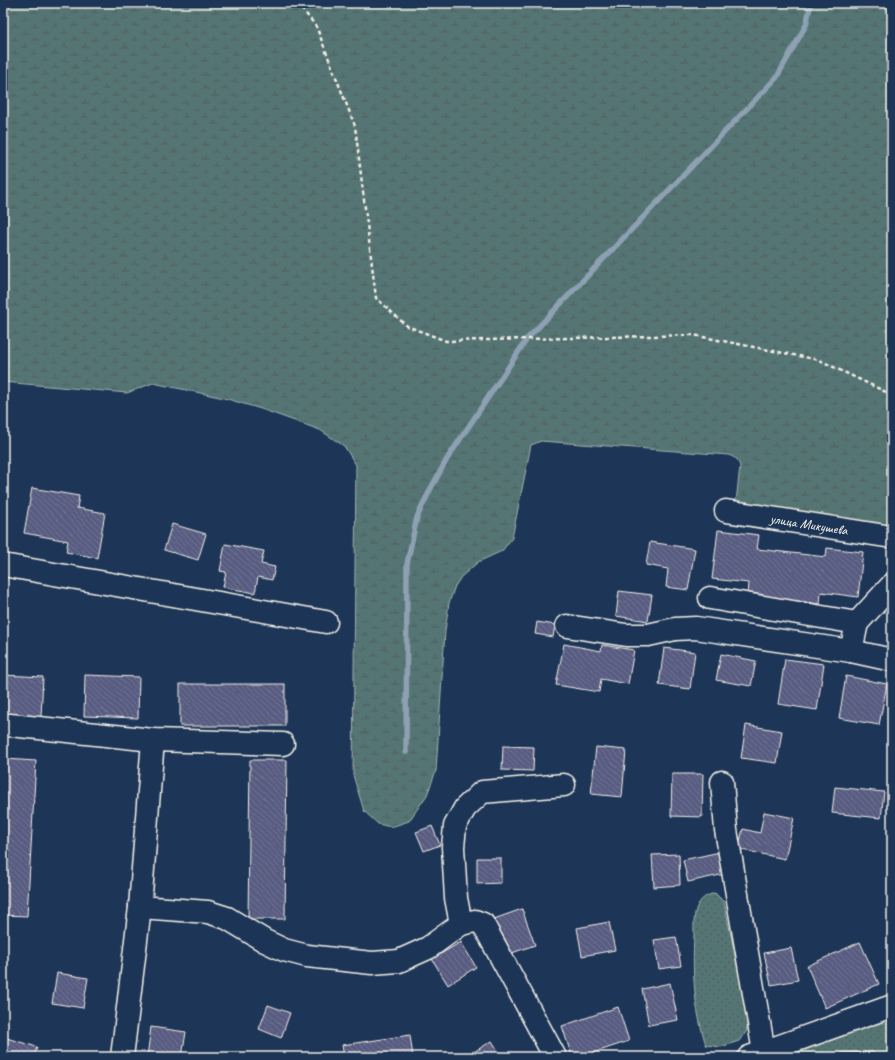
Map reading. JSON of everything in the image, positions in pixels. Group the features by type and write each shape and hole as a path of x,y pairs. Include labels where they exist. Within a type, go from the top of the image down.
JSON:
{"street":[{"name":"улица Микушева","path":"726,511 892,537"},
{"path":"3,565 326,622"},
{"path":"851,651 857,622 892,585"},
{"path":"710,598 857,622"},
{"path":"567,626 626,635 648,635 676,629 696,628 851,651 892,660"},
{"path":"3,726 10,725 153,740 283,744"},
{"path":"122,1057 140,907 153,740"},
{"path":"722,782 726,830 756,1054 892,1006"},
{"path":"461,924 456,898 453,847 455,826 465,808 482,792 564,785"},
{"path":"140,907 208,912 227,918 265,941 284,950 307,956 372,963 399,961 405,959 428,948 461,924 475,921 483,924 555,1057"}],"path":[{"path":"297,3 316,26 355,126 376,298 407,326 446,341 693,335 819,360 892,395"}],"green space":[{"path":"3,3 892,3 892,538 736,502 740,466 737,459 729,455 541,441 531,445 512,538 502,551 478,562 461,577 455,586 449,603 445,631 436,771 427,795 409,821 391,827 378,824 364,811 353,775 356,465 344,446 320,430 261,409 224,398 153,383 127,393 3,382"},
{"path":"715,893 724,902 747,1013 747,1031 739,1041 721,1047 706,1045 696,1004 693,963 695,912 703,898"},
{"path":"892,1013 892,1057 802,1057 803,1051 812,1042"}],"building":[{"path":"32,488 79,496 77,508 105,513 97,558 66,552 68,541 24,533"},
{"path":"172,524 206,534 198,560 164,550"},
{"path":"718,530 759,535 757,549 826,557 827,548 863,552 858,597 821,592 820,604 748,595 749,583 712,579"},
{"path":"650,542 695,549 688,590 666,587 668,569 646,565"},
{"path":"225,544 264,551 261,564 275,567 272,580 258,577 255,593 223,587 226,572 220,571"},
{"path":"619,591 652,595 648,621 616,616"},
{"path":"537,622 555,625 553,637 535,634"},
{"path":"564,644 601,651 602,645 634,650 628,684 601,679 599,692 556,685"},
{"path":"664,648 695,652 690,689 659,685"},
{"path":"721,654 756,661 751,686 716,680"},
{"path":"785,659 824,664 817,710 778,704"},
{"path":"3,675 43,677 41,717 3,715"},
{"path":"85,675 139,677 138,718 84,716"},
{"path":"846,676 887,684 879,725 839,718"},
{"path":"180,684 285,684 285,726 180,726"},
{"path":"746,725 782,731 777,763 741,758"},
{"path":"503,746 534,747 533,771 502,770"},
{"path":"596,747 626,750 622,797 591,794"},
{"path":"5,759 36,761 27,916 3,915 3,792"},
{"path":"250,760 287,760 285,919 248,919"},
{"path":"672,774 703,774 702,817 671,816"},
{"path":"835,787 884,792 881,818 832,813"},
{"path":"764,812 794,818 785,859 738,849 743,829 760,833"},
{"path":"432,826 440,845 424,851 416,832"},
{"path":"720,852 725,874 688,882 683,860"},
{"path":"679,854 680,885 654,887 652,855"},
{"path":"477,858 501,858 501,883 477,884"},
{"path":"522,909 535,945 506,955 494,919"},
{"path":"609,922 615,950 582,956 577,928"},
{"path":"676,937 681,966 659,969 654,940"},
{"path":"461,942 476,967 448,985 432,959"},
{"path":"860,942 879,984 825,1008 807,966"},
{"path":"791,948 798,980 771,985 764,953"},
{"path":"57,973 88,978 83,1008 52,1003"},
{"path":"670,983 678,1020 649,1025 642,989"},
{"path":"268,1005 290,1013 281,1038 259,1029"},
{"path":"618,1007 629,1041 581,1057 572,1057 562,1026"},
{"path":"151,1027 186,1032 182,1057 147,1057"},
{"path":"410,1035 413,1057 344,1057 342,1045"},
{"path":"3,1037 37,1047 34,1057 3,1057"},
{"path":"492,1041 502,1057 474,1057 472,1053"},
{"path":"873,1052 874,1057 843,1057 842,1053"}],"waterway":[{"path":"406,752 407,564 417,517 430,490 447,459 527,339 777,77 806,25 811,3"}]}
